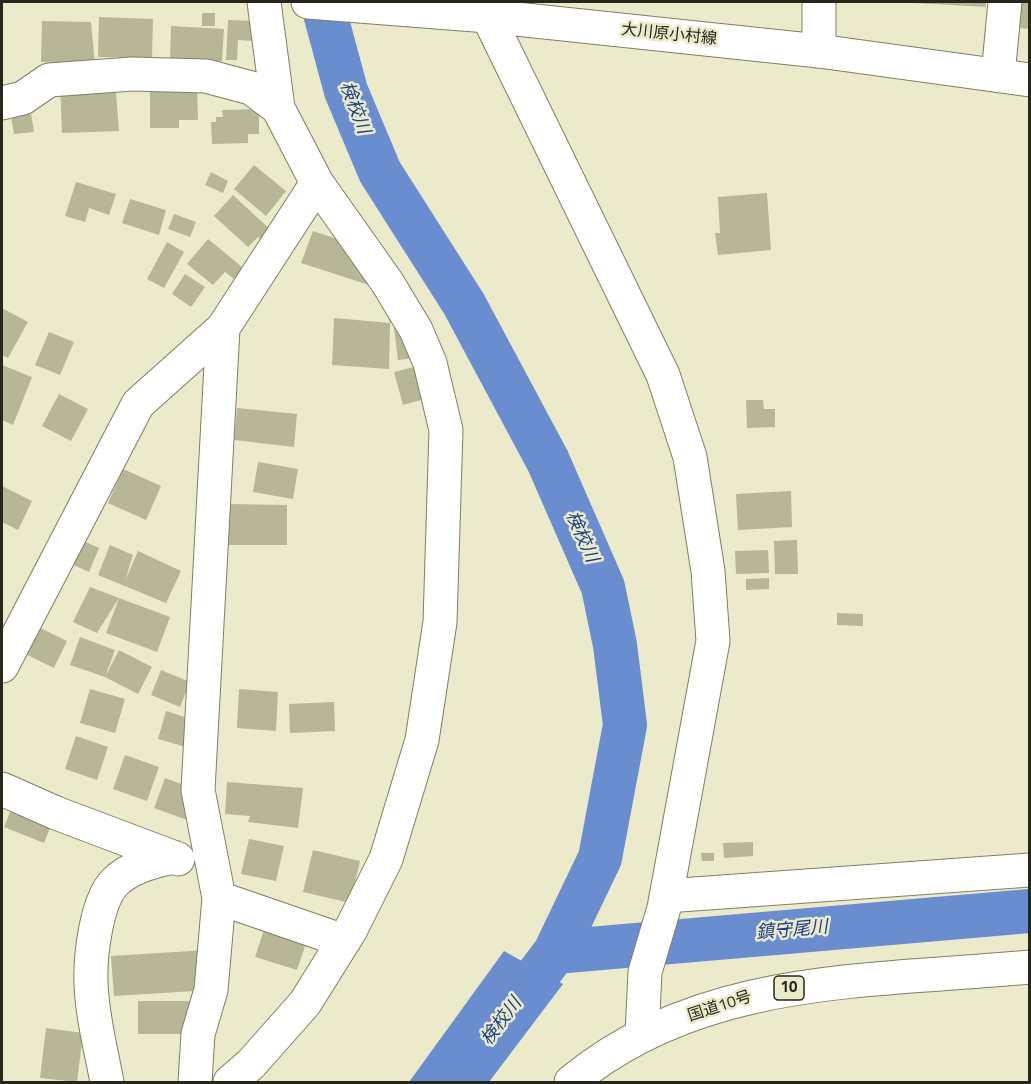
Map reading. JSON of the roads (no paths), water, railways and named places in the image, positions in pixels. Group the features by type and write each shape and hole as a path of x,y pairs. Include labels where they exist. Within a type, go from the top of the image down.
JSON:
{"main road":[{"path":"230,1083 251,1064 305,1003 344,941 386,859 422,740 440,622 446,430 430,363 416,330 387,282 317,183 278,108 264,2"},
{"name":"大川原小村線","path":"308,2 448,14 484,9 1014,77"},
{"path":"819,2 819,51"},
{"path":"1005,2 1014,77"},
{"path":"484,9 663,375 690,457 708,571 713,641 665,902 645,972 642,1034"},
{"path":"2,104 23,98 49,80 132,74 206,76 252,88 278,108"},
{"path":"2,666 138,405 223,328 317,183"},
{"path":"195,1083 198,1034 211,990 216,886 198,790 223,328"},
{"path":"2,789 56,813 173,857 216,886 344,941"},
{"path":"107,1083 91,982 102,903 115,883 132,871 152,861 173,857"},
{"path":"665,902 1029,870"},
{"name":"国道10号","path":"571,1083 642,1034 728,1001 786,988 1029,967"}],"water":[{"path":"504,951 563,984 489,1082 409,1082"}],"waterway":[{"name":"検校川","path":"322,2 346,91 380,172 464,304 548,461 603,587 615,645 625,725 600,858 555,952 457,1082"},
{"name":"鎮守尾川","path":"555,952 1030,911"}]}
